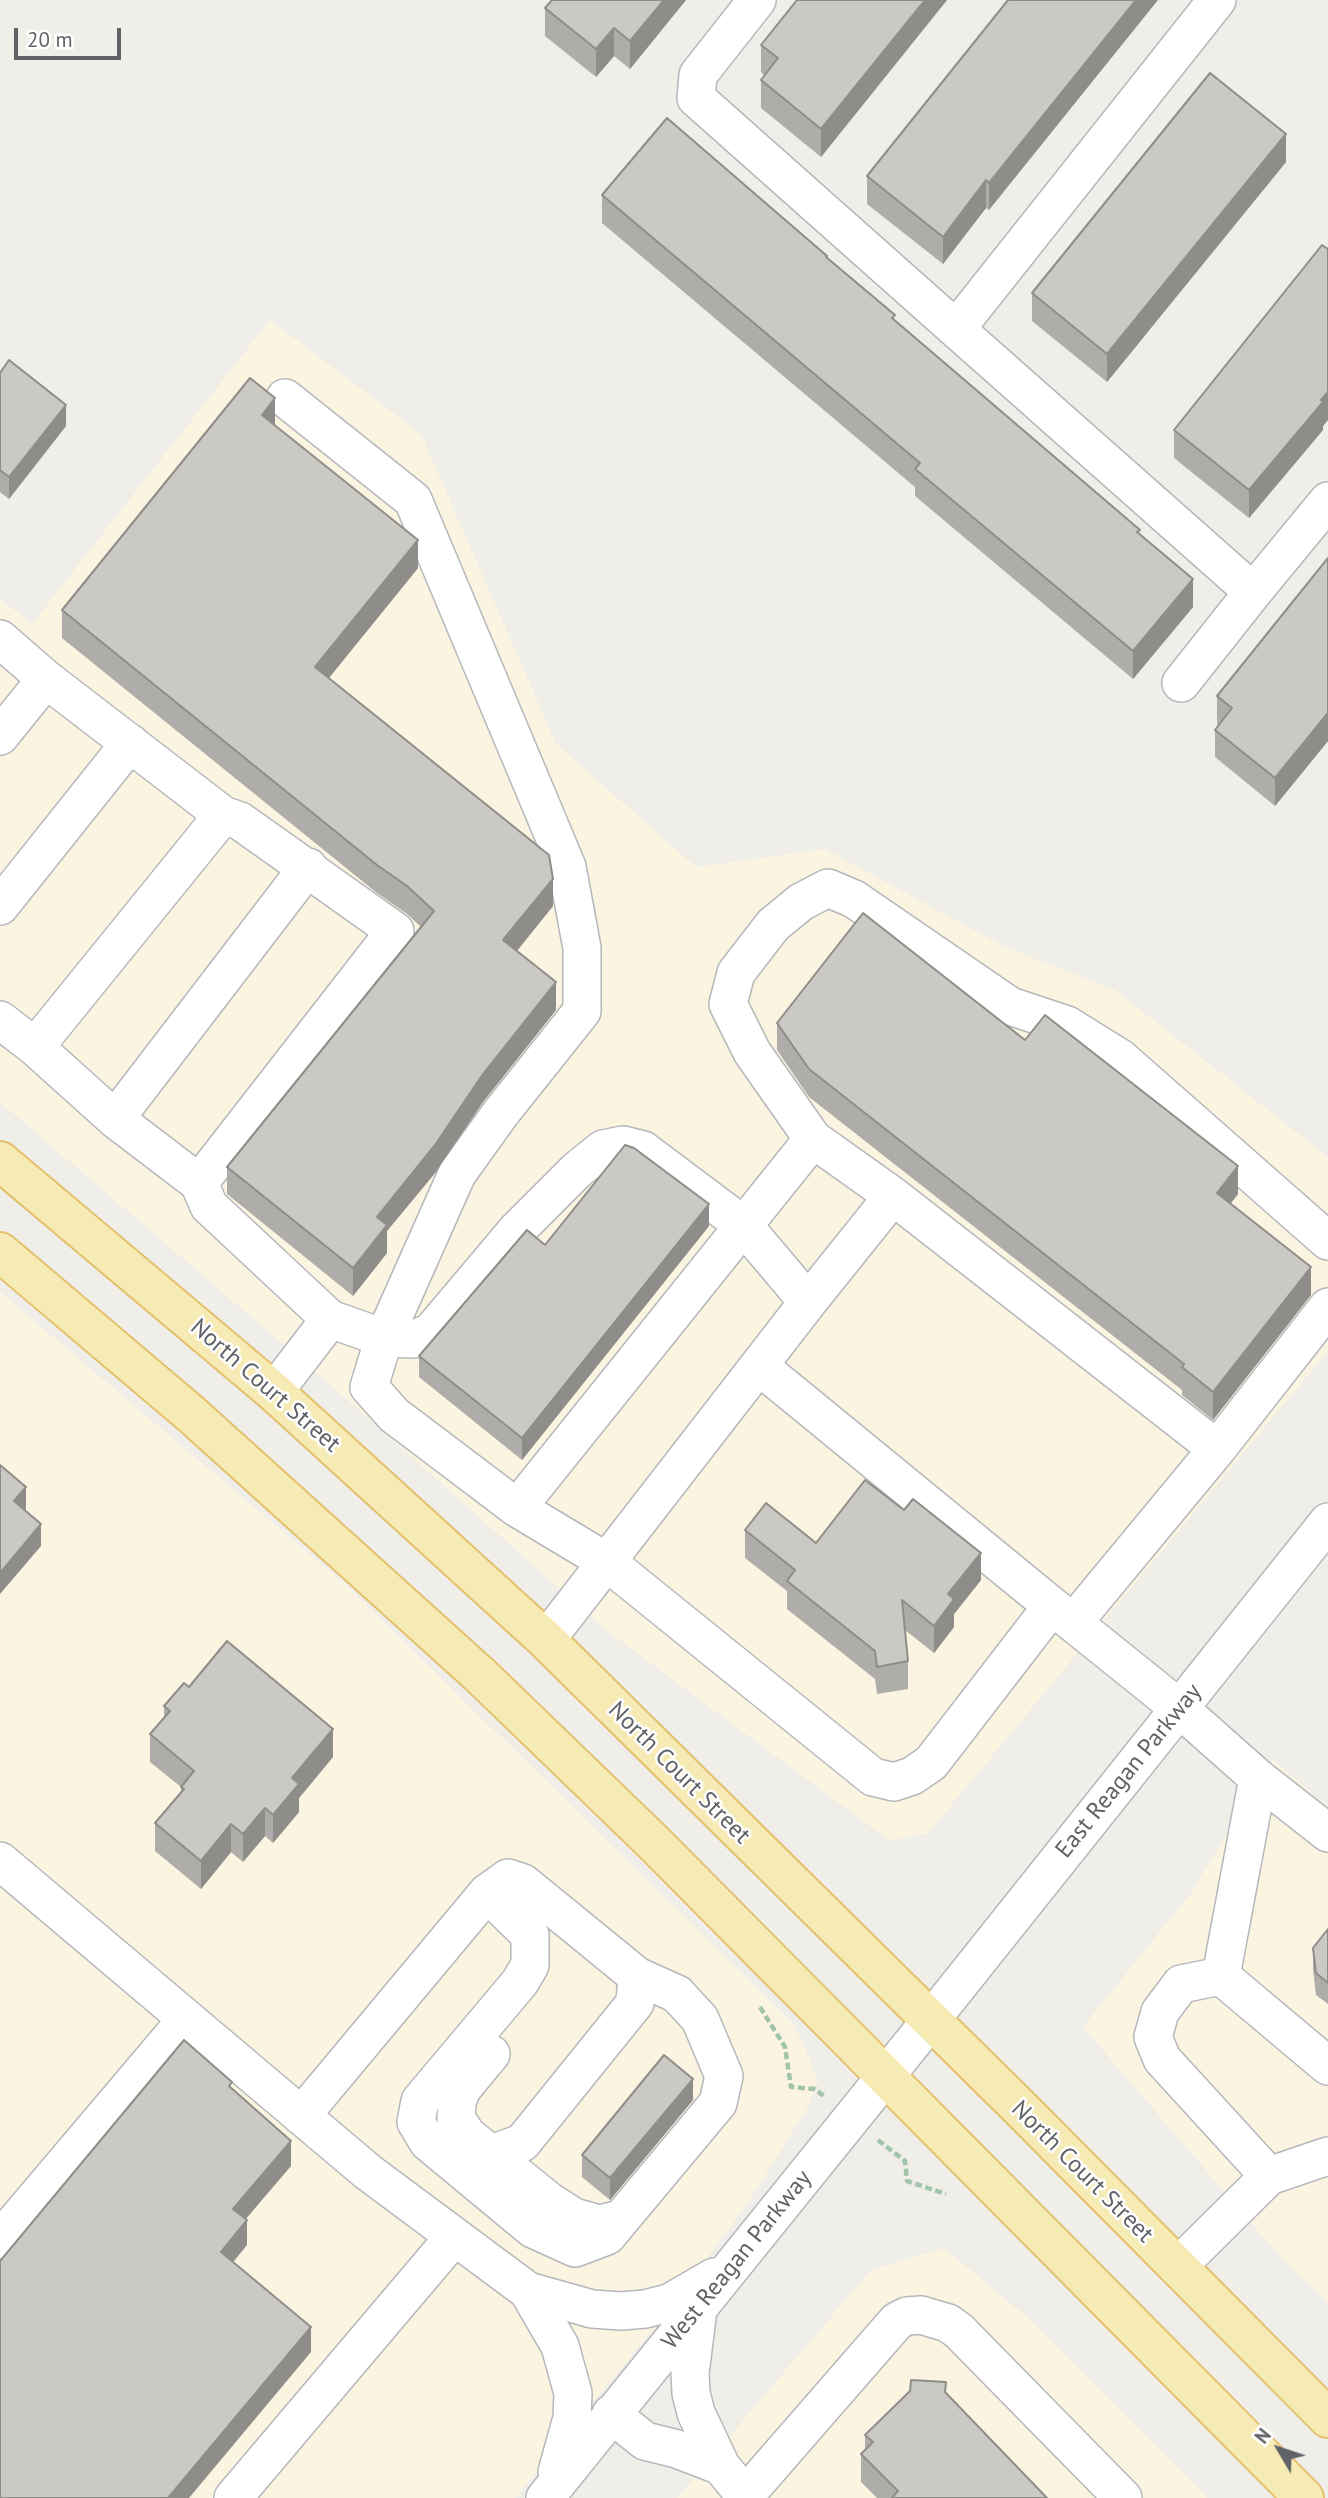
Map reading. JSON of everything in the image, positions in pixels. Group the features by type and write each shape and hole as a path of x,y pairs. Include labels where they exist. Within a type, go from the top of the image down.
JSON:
{"main road":[{"name":"North Court Street","path":"0,1161 274,1392 546,1640 1019,2107 1328,2418"},
{"path":"0,1252 191,1414 480,1675 652,1841 1304,2498"}],"street":[{"path":"757,0 698,75 696,98 1253,592"},
{"path":"956,329 1217,0"},
{"path":"285,398 413,500 567,867 582,948 582,1011 500,1114 457,1174 384,1338 369,1387 394,1415 517,1508 607,1562 873,1776 894,1782 912,1776 931,1763 1062,1614 1217,1448 1328,1307"},
{"path":"1181,683 1328,501"},
{"path":"0,639 46,679 223,815 240,821 395,931 199,1183"},
{"path":"0,736 46,679"},
{"path":"0,906 130,743"},
{"path":"35,1046 223,815"},
{"path":"115,1119 308,867"},
{"path":"1217,1448 894,1196 813,1139 752,1052 728,1004 736,973 773,925 801,902 828,888 854,899 1010,1006 1067,1025 1120,1058 1328,1241"},
{"path":"0,1020 35,1046 115,1119 199,1183 209,1206 330,1320 384,1338 415,1339 431,1332 517,1230 577,1170 603,1149 623,1145 643,1150 743,1225 808,1302"},
{"path":"517,1508 813,1139"},
{"path":"546,1640 808,1302 894,1196"},
{"path":"274,1392 330,1320"},
{"path":"759,1366 1328,1833"},
{"name":"East Reagan Parkway","path":"930,2021 1328,1522"},
{"path":"1221,1976 1258,1778"},
{"path":"0,1861 368,2172 528,2291 592,2308 621,2311 645,2309 669,2303 685,2295 735,2263"},
{"path":"301,2116 487,1893 508,1878 523,1883 637,1976 677,1994 700,2019 724,2076 718,2103 607,2236 575,2248 533,2229 428,2142 416,2122 420,2101 520,1982 530,1965 530,1935"},
{"path":"487,1893 552,1958 552,1976 544,1990 462,2089 457,2102 456,2118 467,2135 507,2149 549,2201 574,2217 600,2224 621,2219"},
{"path":"507,2149 635,2003 637,1976"},
{"path":"1221,1976 1328,2066"},
{"path":"1221,1976 1181,1984 1160,2012 1153,2038 1162,2059 1269,2176"},
{"path":"0,2240 187,2019"},
{"name":"West Reagan Parkway","path":"549,2494 930,2021"},
{"path":"1177,2267 1269,2176 1328,2156"},
{"path":"233,2498 454,2237"},
{"path":"528,2291 561,2346 573,2393 572,2418 549,2494"},
{"path":"698,2309 690,2373 691,2393 696,2413 721,2466 745,2497 897,2321 908,2316 921,2315 941,2320 959,2331 1123,2498"},
{"path":"611,2414 645,2441 677,2449 721,2466"}],"path":[{"path":"756,2003 785,2047 791,2087 815,2089"}],"shaded area":[{"path":"270,320 421,434 556,744 696,867 825,849 1005,947 1115,990 1328,1157 1328,1351 928,1833 890,1841 606,1630 325,1380 0,1102 0,599 32,624"},
{"path":"0,1292 346,1585 792,2022 806,2050 818,2082 808,2107 748,2203 663,2317 515,2498 0,2498"},
{"path":"1272,1759 1328,1807 1328,2305 1322,2296 1286,2263 1083,2027 1191,1893"},
{"path":"944,2248 1027,2317 1207,2498 677,2498 871,2270"}],"building":[{"path":"552,0 664,0 630,41 614,28 596,49 545,8"},
{"path":"797,0 925,0 821,129 761,80 778,58 761,45"},
{"path":"1008,0 1136,0 989,183 986,180 943,237 867,176"},
{"path":"1210,73 1286,134 1107,354 1032,293"},
{"path":"667,118 895,315 892,318 1140,530 1137,532 1193,579 1133,651 915,469 920,463 602,195"},
{"path":"1322,245 1328,249 1328,392 1321,400 1323,402 1249,490 1174,430"},
{"path":"9,360 66,405 9,477 0,470 0,373"},
{"path":"250,378 275,398 262,415 418,540 315,667 549,855 553,879 503,940 556,982 483,1074 435,1145 377,1217 387,1225 353,1268 227,1167 434,911 407,886 377,865 62,610"},
{"path":"1328,558 1328,713 1275,778 1215,730 1232,708 1217,696"},
{"path":"863,913 1025,1040 1045,1015 1238,1166 1217,1193 1311,1267 1213,1392 1182,1367 1184,1364 809,1069 777,1023"},
{"path":"625,1145 634,1148 709,1204 522,1438 419,1356 527,1230 545,1245"},
{"path":"0,1465 26,1487 14,1501 41,1524 0,1573"},
{"path":"865,1480 904,1510 913,1499 981,1553 948,1594 954,1599 934,1626 902,1600 908,1661 877,1667 875,1651 787,1581 795,1570 745,1530 766,1503 816,1543"},
{"path":"227,1641 333,1729 292,1778 299,1784 273,1815 265,1808 243,1834 231,1824 201,1861 155,1823 184,1789 181,1787 194,1771 150,1734 170,1711 164,1706 184,1683 189,1687"},
{"path":"1328,1929 1328,1983 1316,1973 1313,1948"},
{"path":"184,2040 232,2082 229,2086 291,2141 233,2209 247,2220 221,2252 311,2327 168,2498 0,2498 0,2261"},
{"path":"664,2055 693,2079 610,2178 582,2155"},
{"path":"911,2380 946,2382 945,2392 1047,2498 892,2498 898,2491 861,2454 873,2442 865,2435 910,2391"}]}
